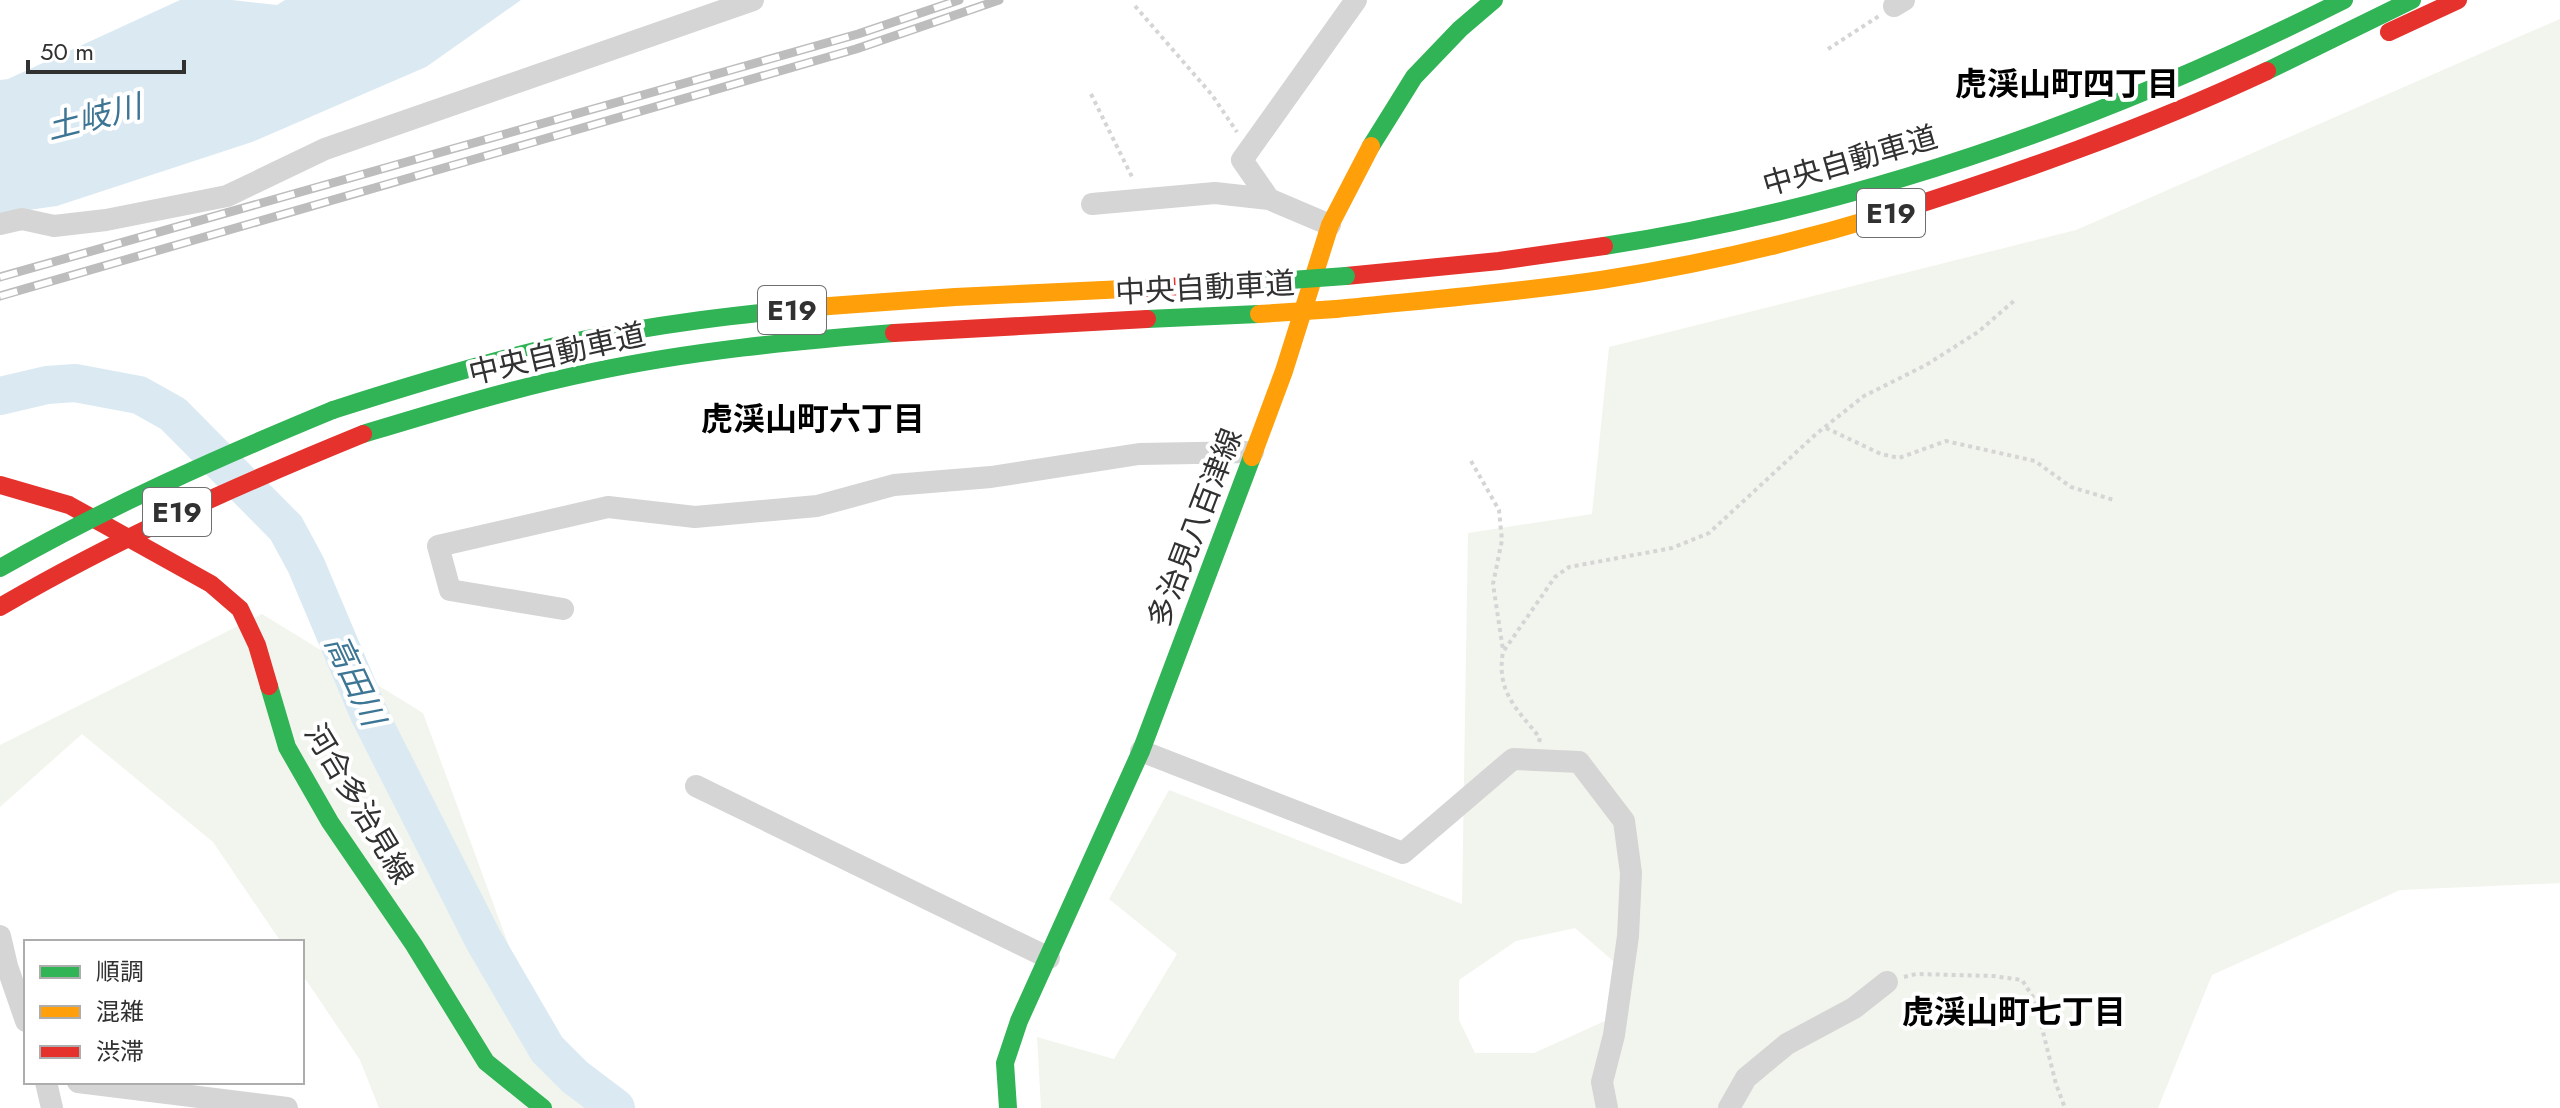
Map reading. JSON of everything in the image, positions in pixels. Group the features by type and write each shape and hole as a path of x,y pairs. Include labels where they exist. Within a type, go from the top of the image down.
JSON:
{"main road":[{"name":"多治見八百津線","path":"1008,1108 1005,1063 1019,1021 1141,751 1284,371 1330,225 1360,164 1414,77 1460,29 1494,0"},
{"name":"中央自動車道","path":"0,568 162,483 333,410 405,386 562,345 646,328 826,307 1346,276 1491,263 1653,238 1846,194 2003,145 2128,100 2344,0"},
{"name":"中央自動車道","path":"0,607 89,556 193,504 363,434 538,383 708,351 884,334 1336,309 1600,280 1687,264 1933,200 2134,129 2242,84 2412,0"},
{"path":"2134,129 2192,114 2271,84 2458,0"},
{"name":"河合多治見線","path":"0,485 69,505 211,584 240,609 257,645 287,747 330,822 414,945 486,1062 543,1108"}],"street":[{"path":"0,224 22,219 54,226 106,220 227,196 325,149 753,0"},
{"path":"1269,199 1242,160 1356,0"},
{"path":"1092,204 1215,193 1269,199 1330,225"},
{"path":"563,609 450,590 438,546 608,507 695,517 817,506 894,485 991,477 1139,454 1253,452"},
{"path":"1141,751 1403,853 1513,759 1579,762 1624,821 1631,873 1628,936 1614,1035 1602,1082 1607,1108"},
{"path":"696,786 1049,958"},
{"path":"0,936 24,1015"},
{"path":"1729,1108 1746,1078 1787,1044 1854,1008 1887,982"},
{"path":"46,1084 52,1108"},
{"path":"94,1084 287,1108"}],"path":[{"path":"1828,49 1899,3"},
{"path":"1135,6 1212,95 1250,151"},
{"path":"1091,94 1143,199"},
{"path":"1503,652 1555,577 1569,567 1672,548 1709,533 1825,427 1864,396 1926,365 1978,332 2015,300"},
{"path":"1825,427 1881,454 1899,458 1946,441 2035,461 2071,487 2114,500"},
{"path":"1471,461 1499,510 1502,540 1493,584 1503,652 1502,683 1540,738 1536,760"},
{"path":"1887,982 1916,974 2022,980 2035,1000 2065,1108"}],"shaded area":[{"path":"2560,19 2560,883 2400,890 2212,975 2158,1108 1041,1108 1037,1037 1114,1059 1177,954 1109,899 1169,790 1462,904 1468,533 1592,514 1609,347 2076,230","holes":["1575,928 1620,967 1605,1021 1534,1053 1475,1053 1459,1020 1459,980 1516,941"]},
{"path":"262,614 423,713 510,949 602,1108 379,1108 360,1060 304,977 304,940 280,940 213,842 82,734 0,807 0,745"}],"water":[{"name":"土岐川","path":"180,0 232,0 277,5 285,0 521,0 426,67 252,142 57,206 0,214 0,80"}],"waterway":[{"name":"高田川","path":"0,396 47,385 75,383 139,395 173,414 286,528 306,565 369,714 483,939 547,1049 575,1077 616,1108"}],"railway":[{"path":"0,277 858,34 959,0"},
{"path":"0,296 856,49 999,0"}],"traffic: fast":[{"path":"1371,146 1414,77 1460,29 1494,0"},
{"path":"1604,246 1701,229 1796,207 1891,182 1984,152 2166,83 2344,0"},
{"path":"2267,71 2412,0"},
{"path":"1262,282 1346,276"},
{"path":"333,410 450,374 568,343 698,320 829,306"},
{"path":"1147,319 1259,314"},
{"path":"363,434 505,393 629,365 742,348 894,333"},
{"path":"0,568 164,484 333,410"},
{"path":"1008,1108 1005,1063 1019,1021 1141,751 1252,457"},
{"path":"269,686 287,747 330,822 414,945 486,1062 543,1108"}],"traffic: slow":[{"path":"1252,457 1284,371 1330,225 1371,146"},
{"path":"1336,309 1535,289 1637,274 1744,252 1885,215"},
{"path":"829,306 1146,288"},
{"path":"1259,314 1336,309"}],"traffic: jam":[{"path":"2389,32 2458,0"},
{"path":"1885,215 2078,149 2267,71"},
{"path":"1346,276 1499,261 1604,246"},
{"path":"1146,288 1262,282"},
{"path":"894,333 1147,319"},
{"path":"0,607 88,558 178,514 363,434"},
{"path":"0,485 69,505 211,584 240,609 257,645 269,686"}],"district":[{"name":"虎渓山町四丁目","path":"2067,84"},
{"name":"虎渓山町六丁目","path":"813,419"},
{"name":"虎渓山町七丁目","path":"2014,1012"}]}
